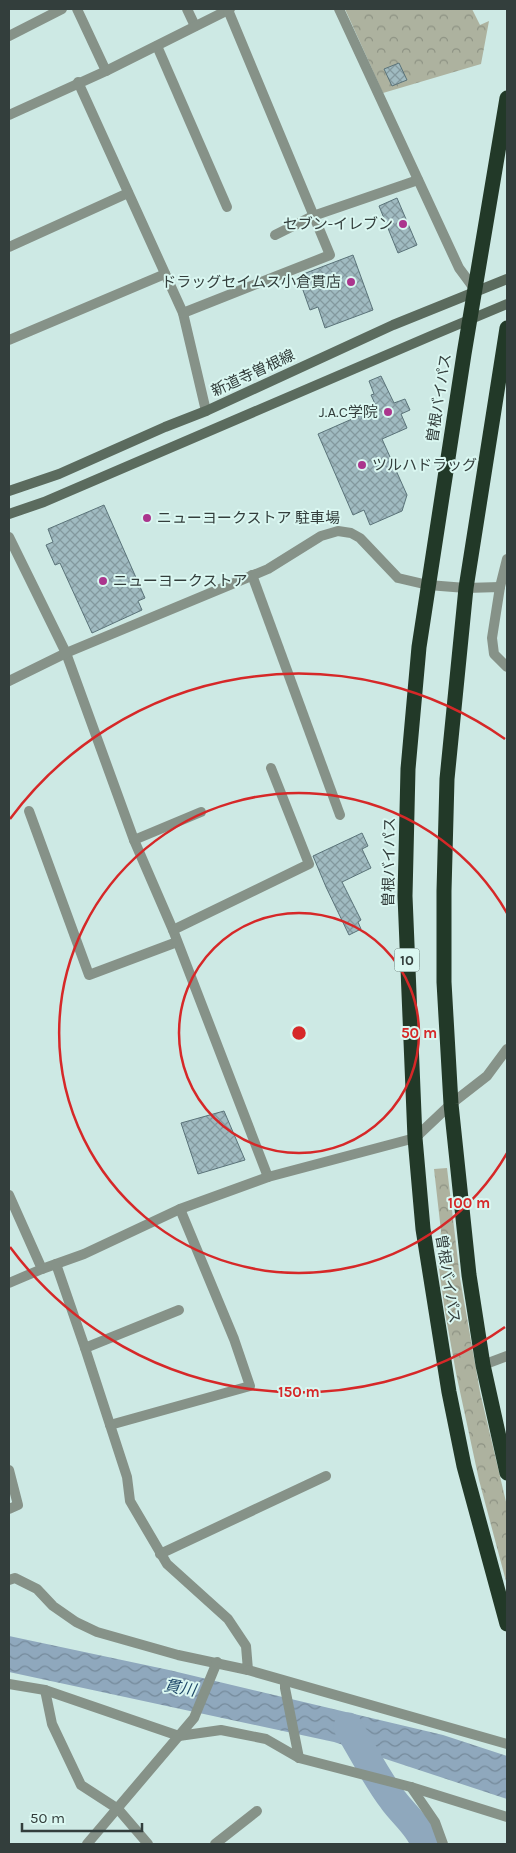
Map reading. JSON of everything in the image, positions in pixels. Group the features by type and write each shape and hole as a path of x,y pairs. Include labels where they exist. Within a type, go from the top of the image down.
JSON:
{"highway":[{"name":"曽根バイパス","path":"507,98 419,647 408,769 405,896 415,1138 423,1229 449,1392 464,1466 507,1624"},
{"name":"曽根バイパス","path":"507,328 466,588 447,779 444,881 444,982 450,1104 469,1275 483,1365 507,1473"}],"main road":[{"name":"新道寺曽根線","path":"9,491 59,474 206,411 385,329 476,290 507,279"},
{"path":"9,514 44,502 507,304"}],"street":[{"path":"9,36 62,9"},
{"path":"77,9 106,71"},
{"path":"187,9 195,26"},
{"path":"9,115 78,82 106,71 229,9 330,255 183,313"},
{"path":"340,9 459,268 476,290"},
{"path":"157,46 227,207"},
{"path":"78,82 183,313 206,411"},
{"path":"276,235 313,216 418,180"},
{"path":"9,247 128,193"},
{"path":"9,340 165,274"},
{"path":"9,680 66,653 268,569 321,536 338,531 351,533 360,538 398,578 428,585 466,588 500,586"},
{"path":"9,537 66,653 134,840 173,930 268,1177"},
{"path":"507,559 500,586 492,638 494,654 507,667"},
{"path":"252,576 340,815"},
{"path":"173,930 309,864 271,768"},
{"path":"29,811 89,975 177,942"},
{"path":"134,840 201,812"},
{"path":"9,1283 42,1268 84,1254 180,1209 268,1177 415,1138 450,1104 487,1076 507,1049"},
{"path":"9,1195 42,1268"},
{"path":"110,1426 250,1386 234,1339 180,1209"},
{"path":"56,1264 127,1477 130,1501 167,1564 228,1619 246,1646 248,1670"},
{"path":"85,1348 179,1310"},
{"path":"483,1365 507,1356"},
{"path":"9,1470 18,1505 9,1509"},
{"path":"160,1554 326,1476"},
{"path":"9,1580 15,1578 37,1589 52,1606 76,1622 97,1632 216,1667 248,1670 285,1685 507,1744"},
{"path":"87,1844 194,1718 216,1667"},
{"path":"9,1684 45,1690 179,1736 221,1730 266,1739 299,1758 411,1788 507,1817"},
{"path":"285,1685 299,1758"},
{"path":"45,1690 52,1724 81,1785 118,1809 148,1844"},
{"path":"411,1788 435,1822 443,1844"},
{"path":"215,1844 257,1811"}],"green space":[{"path":"345,9 472,9 480,25 489,21 481,64 383,93"},
{"path":"447,1168 460,1278 480,1392 507,1506 507,1585 479,1480 445,1312 438,1261 441,1231 434,1169"}],"water":[{"path":"9,1636 169,1670 443,1735 507,1756 507,1799 334,1742 9,1672"}],"building":[{"path":"399,63 407,80 392,86 384,69"},
{"path":"397,198 417,245 398,253 379,206"},
{"path":"353,255 373,310 325,328 318,307 310,310 298,276"},
{"name":"ツルハドラッグ","path":"381,376 394,403 405,399 410,410 401,414 407,428 382,439 407,495 402,511 370,525 364,510 353,515 318,434 377,408 371,395 374,394 369,381"},
{"name":"ニューヨークストア","path":"104,505 145,598 138,601 142,610 92,633 60,563 55,565 46,545 53,542 48,529"},
{"path":"362,833 368,846 362,849 371,868 342,882 361,920 358,922 361,929 349,935 313,856"},
{"path":"224,1111 245,1160 198,1174 181,1123"}],"waterway":[{"name":"貫川","path":"348,1727 381,1783 416,1827 425,1844"}],"place":[{"name":"セブン-イレブン","path":"403,224"},
{"name":"ドラッグセイムス小倉貫店","path":"351,282"},
{"name":"J.A.C学院","path":"388,412"},
{"name":"ツルハドラッグ","path":"362,465"},
{"name":"ニューヨークストア 駐車場","path":"147,518"},
{"name":"ニューヨークストア","path":"103,581"}]}
